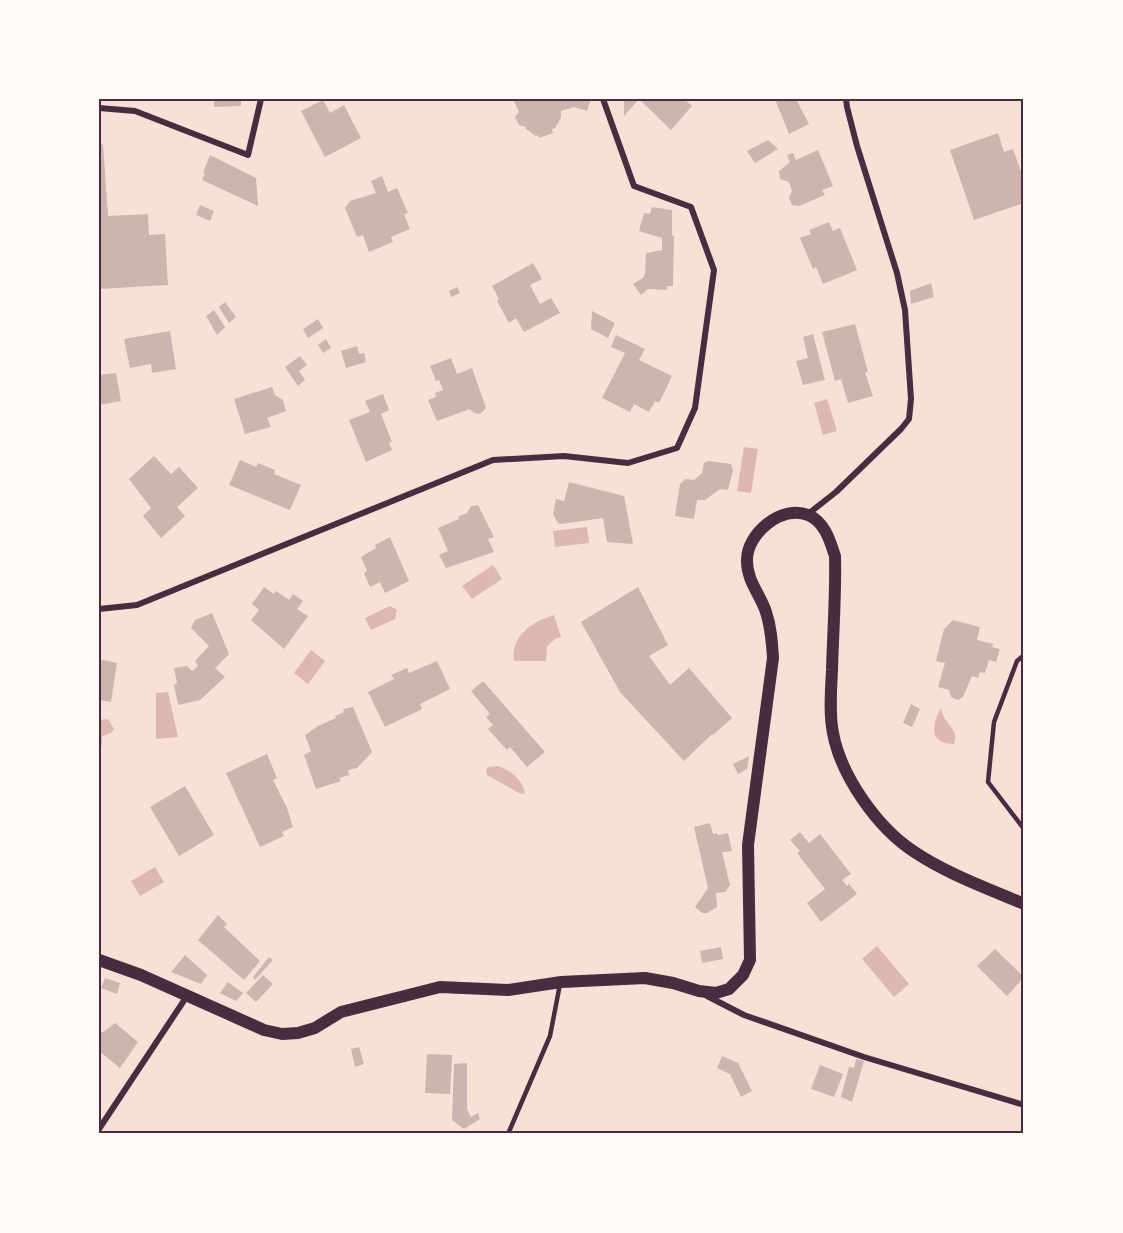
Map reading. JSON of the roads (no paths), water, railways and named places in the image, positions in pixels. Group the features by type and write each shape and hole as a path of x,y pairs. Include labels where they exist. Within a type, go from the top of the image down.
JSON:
{"main road":[{"path":"99,960 141,975 255,1027 282,1034 315,1028 341,1011 440,987 508,990 561,982 645,978 699,991 716,993 729,989 743,975 750,960 748,845 773,658 772,637 766,611 751,584 747,561 749,544 762,528 776,519 791,514 808,514 819,522 829,537 835,556 831,696 833,734 855,788 879,821 912,851 958,876 1024,904"}],"street":[{"path":"99,108 135,111 248,155 261,99"},
{"path":"99,609 137,605 493,460 564,456 628,463 677,448 695,408 714,270 691,207 634,186 603,99"},
{"path":"808,514 836,492 901,429 909,419 911,399 903,300 897,273 857,146 846,107 846,99"},
{"path":"699,991 744,1015 864,1057 1024,1105"},
{"path":"99,1129 187,996"}],"lane":[{"path":"1024,655 1017,661 994,722 988,782 1024,829"},
{"path":"508,1134 550,1036 561,982"}]}
